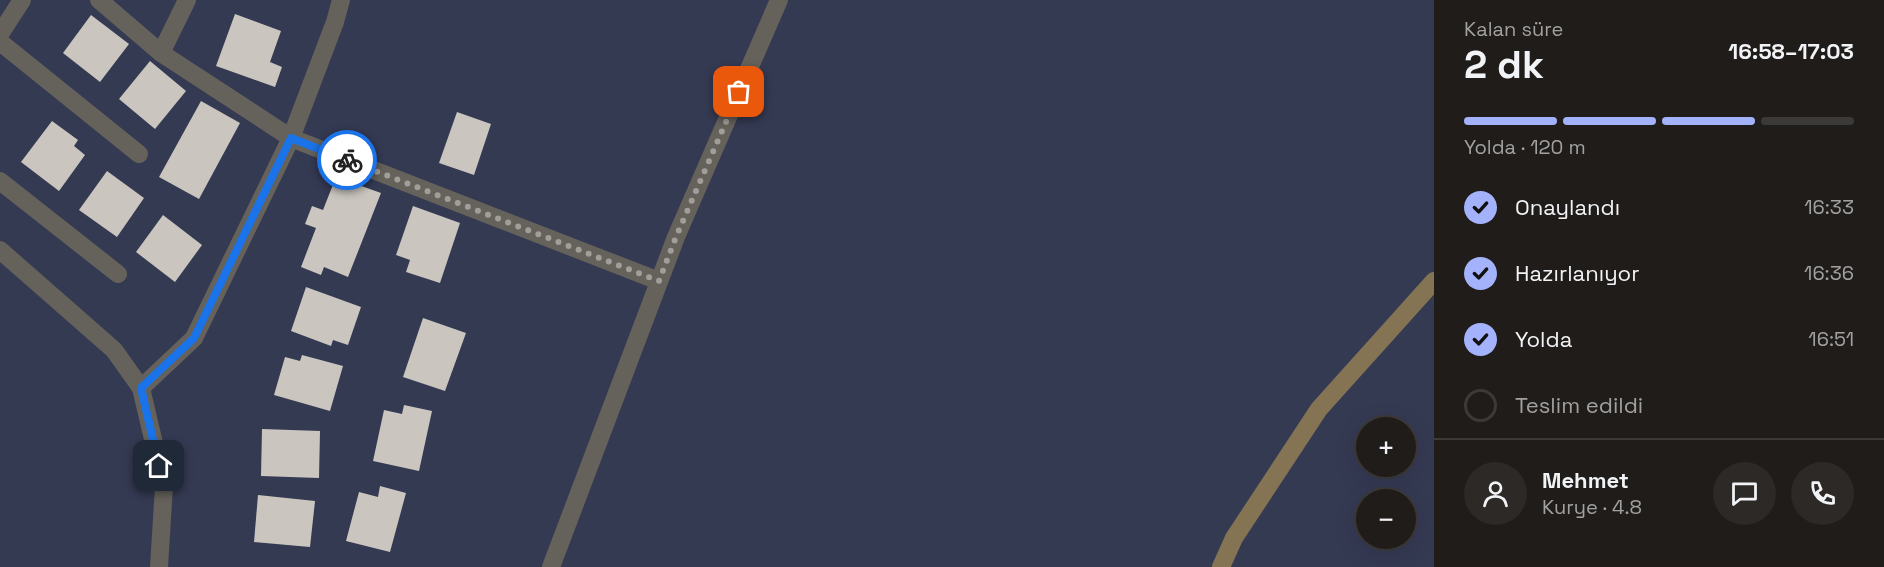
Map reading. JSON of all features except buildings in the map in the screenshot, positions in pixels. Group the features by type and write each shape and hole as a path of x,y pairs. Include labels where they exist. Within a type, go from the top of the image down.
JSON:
{"main road":[{"path":"1221,567 1234,538 1319,409 1434,280"}],"street":[{"path":"0,34 22,0"},
{"path":"99,0 161,53 291,138 659,281"},
{"path":"161,53 187,0"},
{"path":"141,388 194,338 291,138 335,22 341,0"},
{"path":"551,567 676,237 779,0"},
{"path":"0,42 140,154"},
{"path":"0,181 118,274"},
{"path":"0,250 114,350 141,388 164,486 159,567"}],"shaded area":[{"path":"0,0 1434,0 1434,567 0,567"}],"way so far":[{"path":"347,160 659,281 739,92"}],"route":[{"path":"159,466 141,388 194,338 291,138 347,160"}]}
